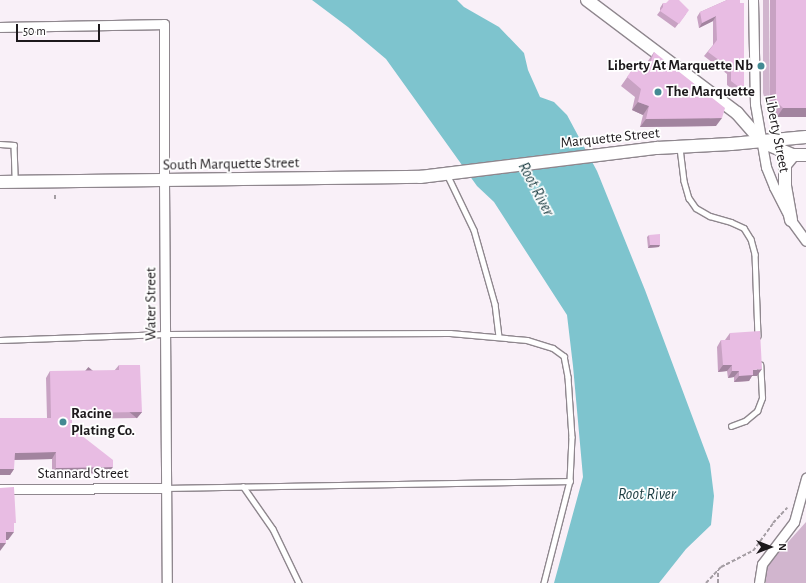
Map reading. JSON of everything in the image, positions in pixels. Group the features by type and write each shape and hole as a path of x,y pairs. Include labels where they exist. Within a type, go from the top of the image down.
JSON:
{"street":[{"path":"587,0 737,114 762,142"},
{"name":"Liberty Street","path":"753,0 755,104 766,166 774,187 791,220 805,235"},
{"name":"Water Street","path":"0,27 164,24 167,583"},
{"name":"Marquette Street","path":"463,173 605,154 762,142 806,137"},
{"name":"Marquette Street","path":"762,142 793,155 806,154"},
{"path":"791,220 785,187 785,165 793,155"},
{"name":"South Marquette Street","path":"0,182 420,177 463,173"},
{"path":"759,583 762,564 802,511 806,478"},
{"name":"Stannard Street","path":"0,489 166,488"}],"lane":[{"path":"0,144 14,145 15,182"},
{"path":"680,148 684,181 689,198 696,208 710,216 731,222 744,228 751,239 755,254 759,345"},
{"path":"447,174 474,230 495,304 499,337"},
{"path":"0,340 165,334 450,333 527,340 553,348 564,356 568,377 572,437 570,481 544,583"},
{"path":"731,426 745,421 757,411 762,398 760,360"},
{"path":"166,488 570,481"},
{"path":"243,486 273,529 298,583"}],"path":[{"path":"55,195 55,201"},
{"path":"706,583 718,570 753,551 773,523 787,508"},
{"path":"718,570 718,583"}],"shaded area":[{"path":"763,0 769,0 770,112 768,111 763,93"},
{"path":"806,522 806,583 766,583 766,570 771,561"}],"water":[{"name":"Root River","path":"312,0 457,0 464,7 499,27 524,53 528,70 540,97 554,102 567,115 597,171 645,290 710,464 714,496 711,525 686,549 659,583 554,583 583,477 567,315 494,202 477,186 386,59 348,27"}],"building":[{"path":"669,0 679,0 689,10 679,24 660,11 663,7 663,3 666,3"},
{"path":"727,0 740,0 740,3 744,3 744,91 731,81 731,69 708,52 717,40 716,16 702,23 700,12"},
{"path":"776,0 806,0 806,108 783,108 776,101"},
{"name":"The Marquette","path":"654,52 725,108 722,118 646,119 649,106 638,102 641,89 627,77 635,66 646,75"},
{"path":"660,234 660,245 650,245 649,235"},
{"path":"760,331 762,369 753,370 753,375 739,376 739,371 732,371 732,365 723,365 721,340 730,340 730,333"},
{"name":"Racine Plating Co.","path":"119,365 140,365 142,412 72,413 72,428 113,460 113,467 56,468 56,452 15,453 14,469 0,469 0,418 51,418 50,371 119,370"},
{"path":"14,487 16,523 14,523 14,532 6,532 6,543 0,543 0,488"}],"place":[{"name":"Liberty At Marquette Nb","path":"761,66"},
{"name":"The Marquette","path":"658,92"},
{"name":"Racine Plating Co.","path":"63,422"}]}
